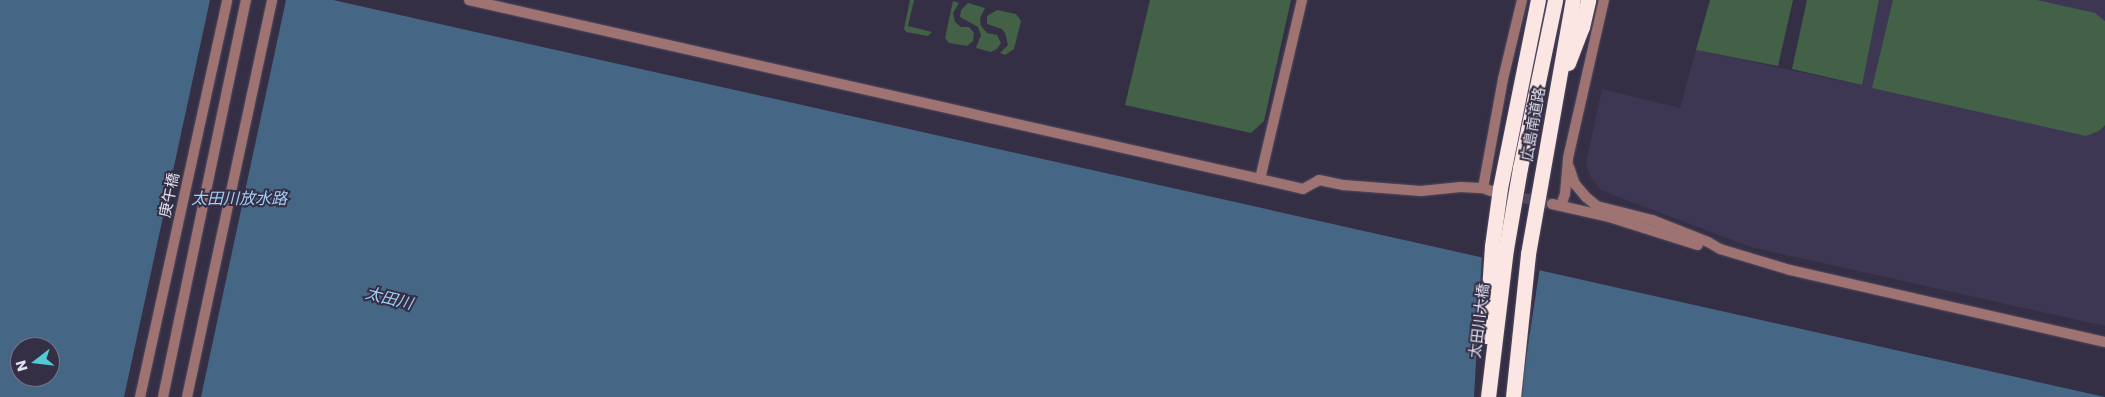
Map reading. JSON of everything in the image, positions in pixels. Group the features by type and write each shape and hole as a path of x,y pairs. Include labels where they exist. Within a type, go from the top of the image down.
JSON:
{"highway":[{"path":"1499,248 1509,135 1538,0"},
{"name":"広島南道路","path":"1487,397 1486,326 1499,248 1555,0"},
{"name":"広島南道路","path":"1513,397 1528,254 1573,0"},
{"path":"1557,93 1582,27 1588,0"}],"street":[{"name":"庚午橋","path":"140,397 227,0"},
{"path":"162,397 246,0"},
{"path":"187,397 272,0"},
{"path":"469,0 509,4 1304,188 1319,180 1343,185 1421,191 1461,187 1487,190 1503,79 1522,0"},
{"path":"1260,179 1302,0"},
{"path":"1604,0 1568,158 1565,194 1556,205 1609,217 1705,248 1720,250 1790,270 2105,342"},
{"path":"1568,158 1570,172 1575,184 1597,206 1652,220 1708,242 1720,250"}],"shaded area":[{"path":"1879,0 2105,0 2105,326 1751,247 1600,189 1590,176 1586,163 1602,89 1680,108 1696,50 1861,85"}],"green space":[{"path":"910,0 914,0 908,26 932,32 928,36 906,32 904,29"},
{"path":"1150,0 1291,0 1264,121 1251,133 1125,105"},
{"path":"1710,0 1793,0 1778,66 1696,50"},
{"path":"1807,0 1879,0 1862,85 1792,69"},
{"path":"1893,0 2037,0 2095,13 2105,21 2105,125 2099,131 2086,136 1872,88"},
{"path":"953,1 959,3 953,13 955,22 961,27 969,27 974,33 973,41 967,46 949,43 945,38"},
{"path":"968,3 985,8 980,18 981,26 987,33 997,35 1001,43 997,49 991,52 976,48 981,35 978,27 960,17 961,10"},
{"path":"997,10 1016,14 1021,21 1014,49 1005,55 1000,53 1008,45 1005,33 1002,29 987,24 987,16"}],"water":[{"name":"太田川放水路","path":"0,0 333,0 2105,397 0,397"}],"pier":[{"path":"210,0 286,0 201,397 124,397"},
{"path":"1482,254 1540,267 1520,397 1474,397"}],"tunnel":[{"path":"1509,195 1552,204"}],"water label":[{"name":"太田川","path":"389,299"}]}
